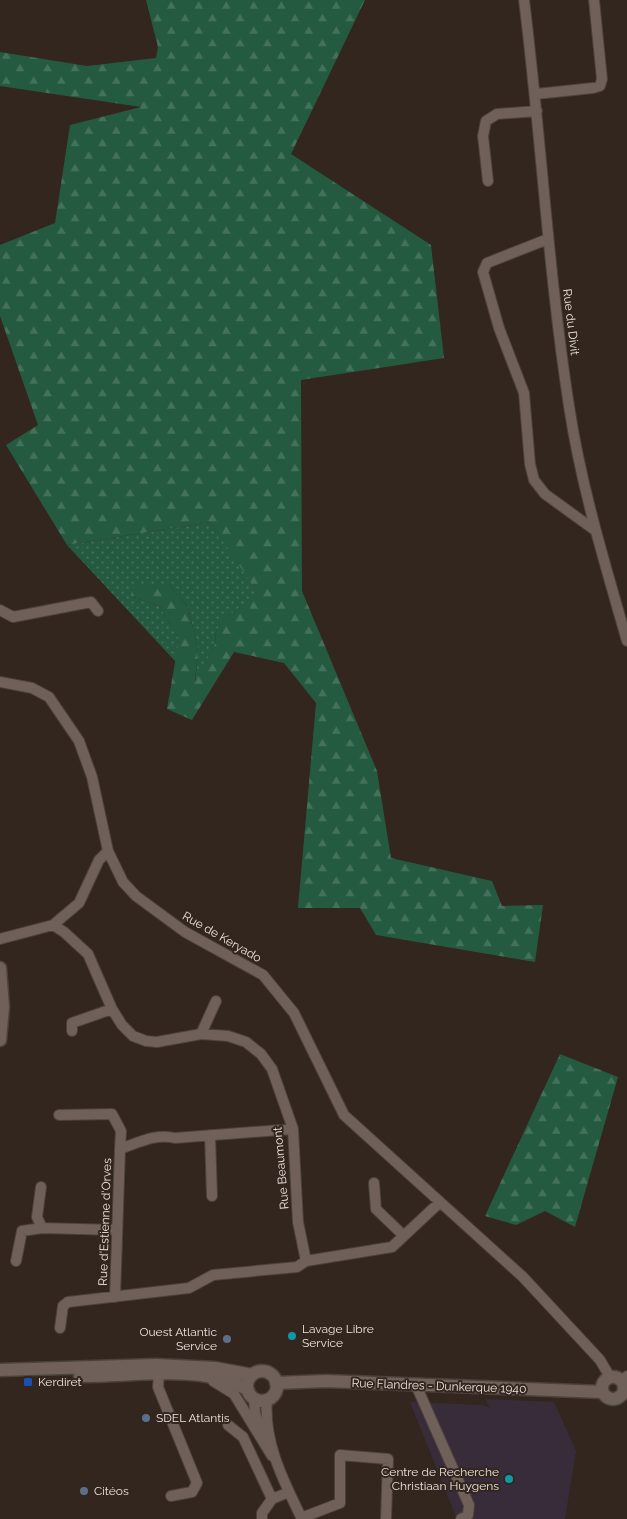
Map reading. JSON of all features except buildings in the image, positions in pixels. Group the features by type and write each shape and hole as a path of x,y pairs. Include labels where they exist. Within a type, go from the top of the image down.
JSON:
{"street":[{"name":"Rue du Divit","path":"524,0 536,94 548,239 569,406 578,459 627,641"},
{"path":"536,94 600,86 602,79 594,0"},
{"path":"488,181 483,136 486,121 497,114 537,111"},
{"path":"548,239 487,264 483,272 499,328 524,393 530,464 534,480 545,494 596,531"},
{"path":"0,610 13,617 91,602 98,611"},
{"name":"Rue de Keryado","path":"0,682 32,688 49,697 79,741 92,777 108,850 122,882 136,896 185,932 263,975 294,1013 344,1115 523,1277 600,1360 610,1377"},
{"path":"0,939 52,925 79,903 99,860 108,850"},
{"name":"Rue Beaumont","path":"52,925 64,932 88,954 112,1009 122,1025 134,1036 146,1041 158,1042 201,1034 228,1036 246,1042 261,1054 272,1069 293,1129 298,1222 306,1261"},
{"path":"0,968 0,1040"},
{"path":"201,1034 216,1002"},
{"path":"72,1031 72,1023 112,1009"},
{"name":"Rue d'Estienne d'Orves","path":"59,1114 112,1114 120,1131 115,1297"},
{"name":"Rue d'Estienne d'Orves","path":"120,1149 165,1135 175,1138 293,1129"},
{"path":"210,1135 212,1196"},
{"path":"374,1183 376,1209 404,1236"},
{"path":"41,1188 38,1217 42,1228"},
{"path":"60,1328 63,1306 68,1302 189,1288 212,1275 297,1267 306,1261 392,1246 439,1202"},
{"path":"16,1261 22,1231 42,1228 117,1230"},
{"path":"0,1363 46,1361 105,1367"},
{"path":"0,1370 161,1365 229,1369 252,1375 265,1371 273,1375 276,1383 274,1394 267,1400"},
{"path":"0,1375 96,1376 159,1374 228,1379 251,1394 267,1400"},
{"path":"159,1374 158,1387 197,1483 192,1492 171,1496"},
{"path":"252,1375 248,1382 265,1447"},
{"path":"193,1376 218,1383 234,1394 265,1447 274,1458"},
{"path":"610,1377 625,1379 624,1398 611,1400 602,1392 604,1382 610,1377"},
{"name":"Rue Flandres - Dunkerque 1940","path":"276,1383 320,1381 602,1392"},
{"path":"416,1385 469,1505 468,1515 461,1519"},
{"path":"267,1400 269,1433 274,1458 301,1519 340,1503 340,1455 388,1459 386,1519"},
{"path":"228,1425 243,1437 272,1499"},
{"path":"262,1519 262,1513 272,1499 289,1492"}],"shaded area":[{"path":"485,1399 554,1402 576,1451 565,1519 457,1519 410,1402 482,1405 490,1408"}],"green space":[{"path":"146,0 365,0 291,154 431,245 444,358 301,380 302,591 377,771 391,858 492,881 502,906 543,905 535,962 376,935 360,908 298,908 316,703 284,663 234,652 192,720 167,709 179,639 159,606 131,596 133,585 169,585 188,607 198,650 195,682 215,644 216,632 224,619 258,594 211,522 67,545 6,445 38,425 0,316 0,245 55,223 70,125 141,107 0,86 0,52 87,66 156,58 158,47"},
{"path":"211,522 259,594 224,619 216,632 215,644 195,684 198,650 188,607 169,585 131,596 159,606 179,639 176,662 67,545"},
{"path":"560,1054 618,1077 575,1227 545,1211 516,1225 485,1216"}],"place":[{"name":"Lavage Libre Service","path":"292,1336"},
{"name":"Ouest Atlantic Service","path":"227,1339"},
{"name":"Kerdiret","path":"28,1382"},
{"name":"SDEL Atlantis","path":"146,1418"},
{"name":"Centre de Recherche Christiaan Huygens","path":"509,1479"},
{"name":"Citéos","path":"84,1491"}]}
